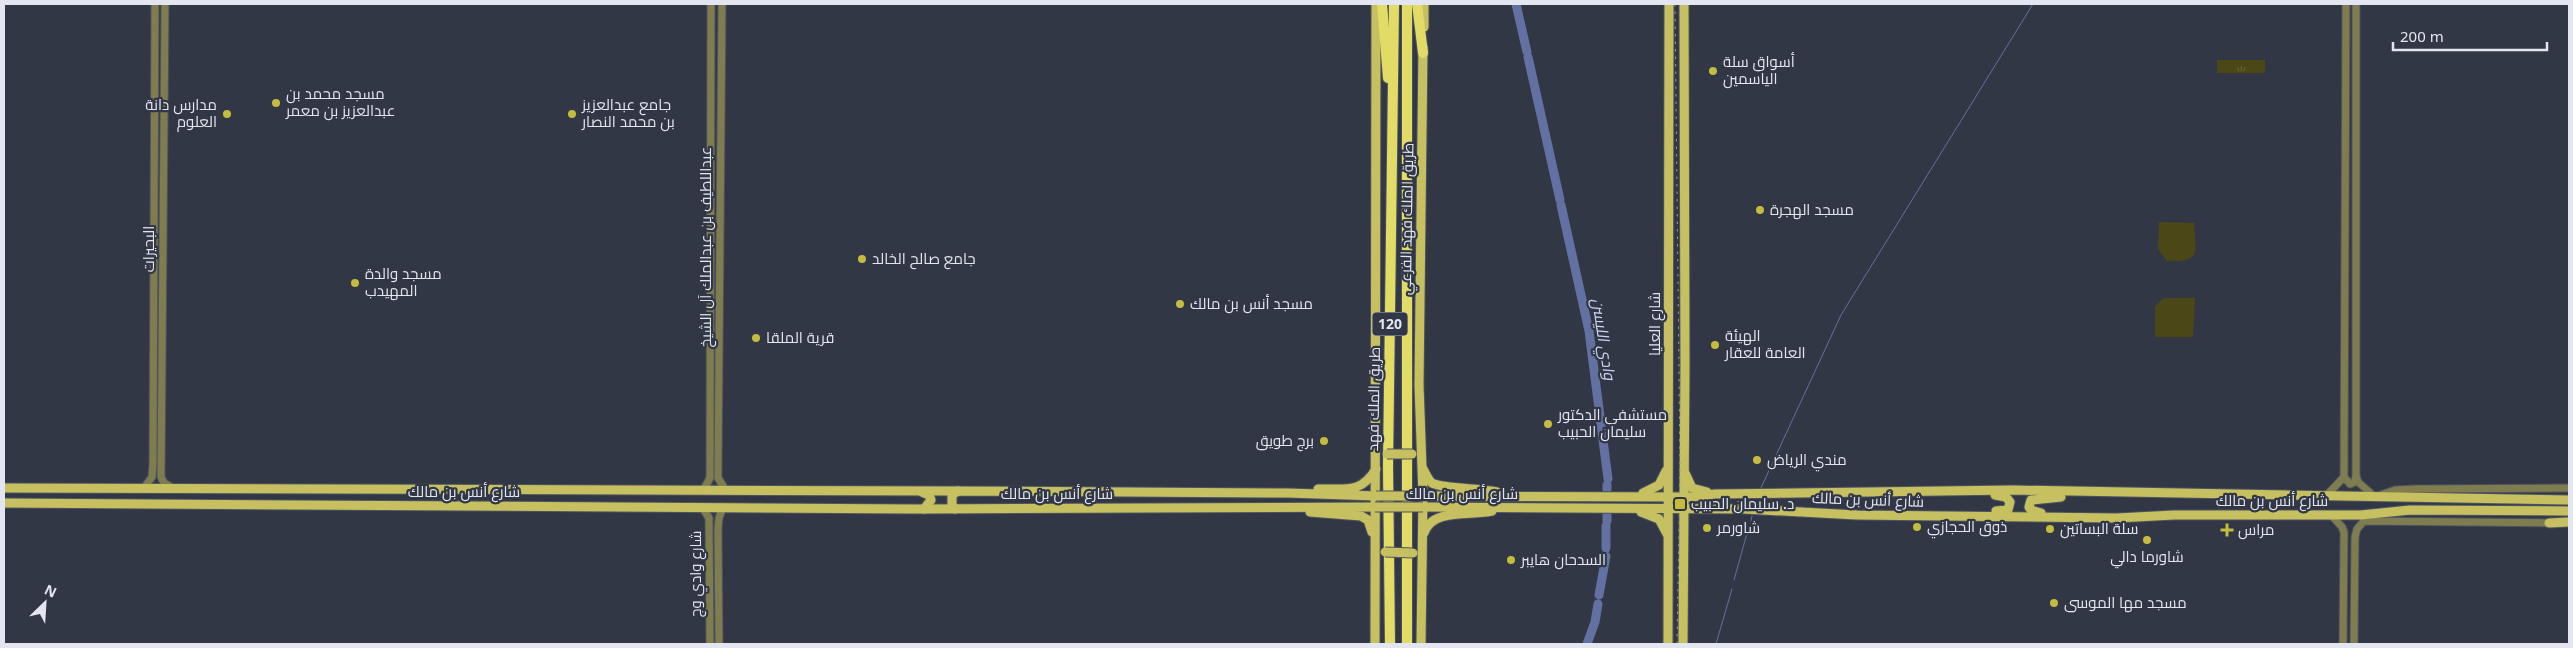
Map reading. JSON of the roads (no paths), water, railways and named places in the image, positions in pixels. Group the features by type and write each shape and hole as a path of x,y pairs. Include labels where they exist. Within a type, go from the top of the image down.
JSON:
{"highway":[{"path":"1382,4 1389,96 1393,104"},
{"name":"طريق الملك فهد","path":"1390,644 1388,466 1394,4"},
{"name":"120","path":"1407,4 1407,644"},
{"path":"1417,4 1423,53"}],"main road":[{"name":"طريق الملك فهد الفرعي","path":"1374,644 1376,496 1376,4"},
{"name":"طريق الملك فهد الفرعي","path":"1421,644 1423,469 1421,447 1420,258 1424,4"},
{"name":"شارع العليا","path":"1668,644 1669,4"},
{"name":"شارع العليا","path":"1683,644 1684,4"},
{"path":"1376,445 1387,454 1412,454 1421,447"},
{"path":"1636,496 1659,485 1664,479 1667,468"},
{"path":"1684,468 1692,488 1715,494"},
{"path":"1288,493 1313,489 1359,487 1368,482 1376,469"},
{"path":"1423,469 1431,482 1440,486 1481,488 1506,495 1683,497 1715,494 2013,490 2569,500"},
{"name":"شارع أنس بن مالك","path":"4,488 725,489 1288,493 1376,496 1506,495"},
{"path":"404,489 410,497 404,506"},
{"path":"449,489 444,497 446,503 450,506"},
{"path":"918,491 929,495 931,500 924,509"},
{"path":"955,509 952,505 952,495 958,491"},
{"path":"1932,492 2003,496 2010,502 2008,510 2004,511 1936,516"},
{"path":"2117,518 2034,512 2029,507 2034,498 2123,493"},
{"name":"شارع أنس بن مالك","path":"4,503 723,506 924,509 1423,507 1668,509 1936,516 2117,518 2183,515 2331,515 2410,510 2569,511"},
{"path":"1287,507 1318,513 1361,516 1368,520 1374,541"},
{"path":"1422,548 1427,524 1434,518 1477,515 1506,508"},
{"path":"1631,509 1658,519 1668,538"},
{"path":"2549,522 2569,522"},
{"path":"1374,568 1378,555 1386,552 1413,554 1418,559 1421,568"}],"street":[{"name":"البحيرات","path":"144,488 152,477 153,464 155,4"},
{"name":"البحيرات","path":"165,4 161,477 164,483 174,488"},
{"path":"711,4 722,4"},
{"name":"عبداللطيف بن عبدالملك آل الشيخ","path":"711,4 710,392 714,463 718,478 725,489"},
{"name":"عبداللطيف بن عبدالملك آل الشيخ","path":"704,489 710,478 714,463 719,392 722,4"},
{"path":"2346,4 2344,477 2350,484 2355,482 2356,476 2356,4"},
{"path":"154,76 163,76"},
{"path":"2344,257 2351,260 2355,257"},
{"path":"2344,272 2349,268 2356,273"},
{"path":"710,392 719,392"},
{"path":"153,464 156,470 161,465"},
{"path":"2356,476 2358,482 2374,497 2395,490 2415,489 2569,489"},
{"path":"2326,497 2344,477"},
{"name":"شارع وادي وج","path":"702,506 709,516 710,530 710,644"},
{"name":"شارع وادي وج","path":"720,644 718,530 723,506"},
{"path":"2361,514 2434,520"},
{"path":"2331,515 2344,532 2343,644"},
{"path":"2354,644 2357,528 2364,521 2549,522"},
{"path":"710,530 718,530"}],"waterway":[{"name":"وادي الليسن","path":"1516,4 1527,52"},
{"path":"1760,490 1841,315 2033,4"},
{"name":"وادي الليسن","path":"1528,57 1560,200"},
{"name":"وادي الليسن","path":"1561,205 1589,331 1608,479"},
{"name":"وادي الليسن","path":"1607,485 1607,490"},
{"name":"وادي الليسن","path":"1607,515 1607,521"},
{"path":"1751,521 1752,516"},
{"name":"وادي الليسن","path":"1606,526 1606,548"},
{"path":"1734,580 1749,526"},
{"name":"وادي الليسن","path":"1599,595 1606,556"},
{"path":"1716,644 1732,589"},
{"name":"وادي الليسن","path":"1587,644 1595,622 1598,604"}],"railway":[{"path":"1675,4 1680,469 1677,644"}],"place":[{"name":"أسواق سلة الياسمين","path":"1713,71"},
{"name":"مسجد محمد بن عبدالعزيز بن معمر","path":"276,103"},
{"name":"مدارس دانة العلوم","path":"227,114"},
{"name":"جامع عبدالعزيز بن محمد النصار","path":"572,114"},
{"name":"مسجد الهجرة","path":"1760,210"},
{"name":"جامع صالح الخالد","path":"862,259"},
{"name":"مسجد والدة المهيدب","path":"355,283"},
{"name":"مسجد أنس بن مالك","path":"1180,304"},
{"name":"قرية الملقا","path":"756,338"},
{"name":"الهيئة العامة للعقار","path":"1715,345"},
{"name":"مستشفى الدكتور سليمان الحبيب","path":"1548,424"},
{"name":"برج طويق","path":"1324,441"},
{"name":"مندي الرياض","path":"1757,460"},
{"name":"د. سليمان الحبيب","path":"1680,504"},
{"name":"ذوق الحجازي","path":"1917,527"},
{"name":"شاورمر","path":"1707,528"},
{"name":"سلة البساتين","path":"2050,529"},
{"name":"مراس","path":"2227,530"},
{"name":"شاورما دالي","path":"2147,540"},
{"name":"السدحان هايبر","path":"1511,560"},
{"name":"مسجد مها الموسى","path":"2054,603"}]}
